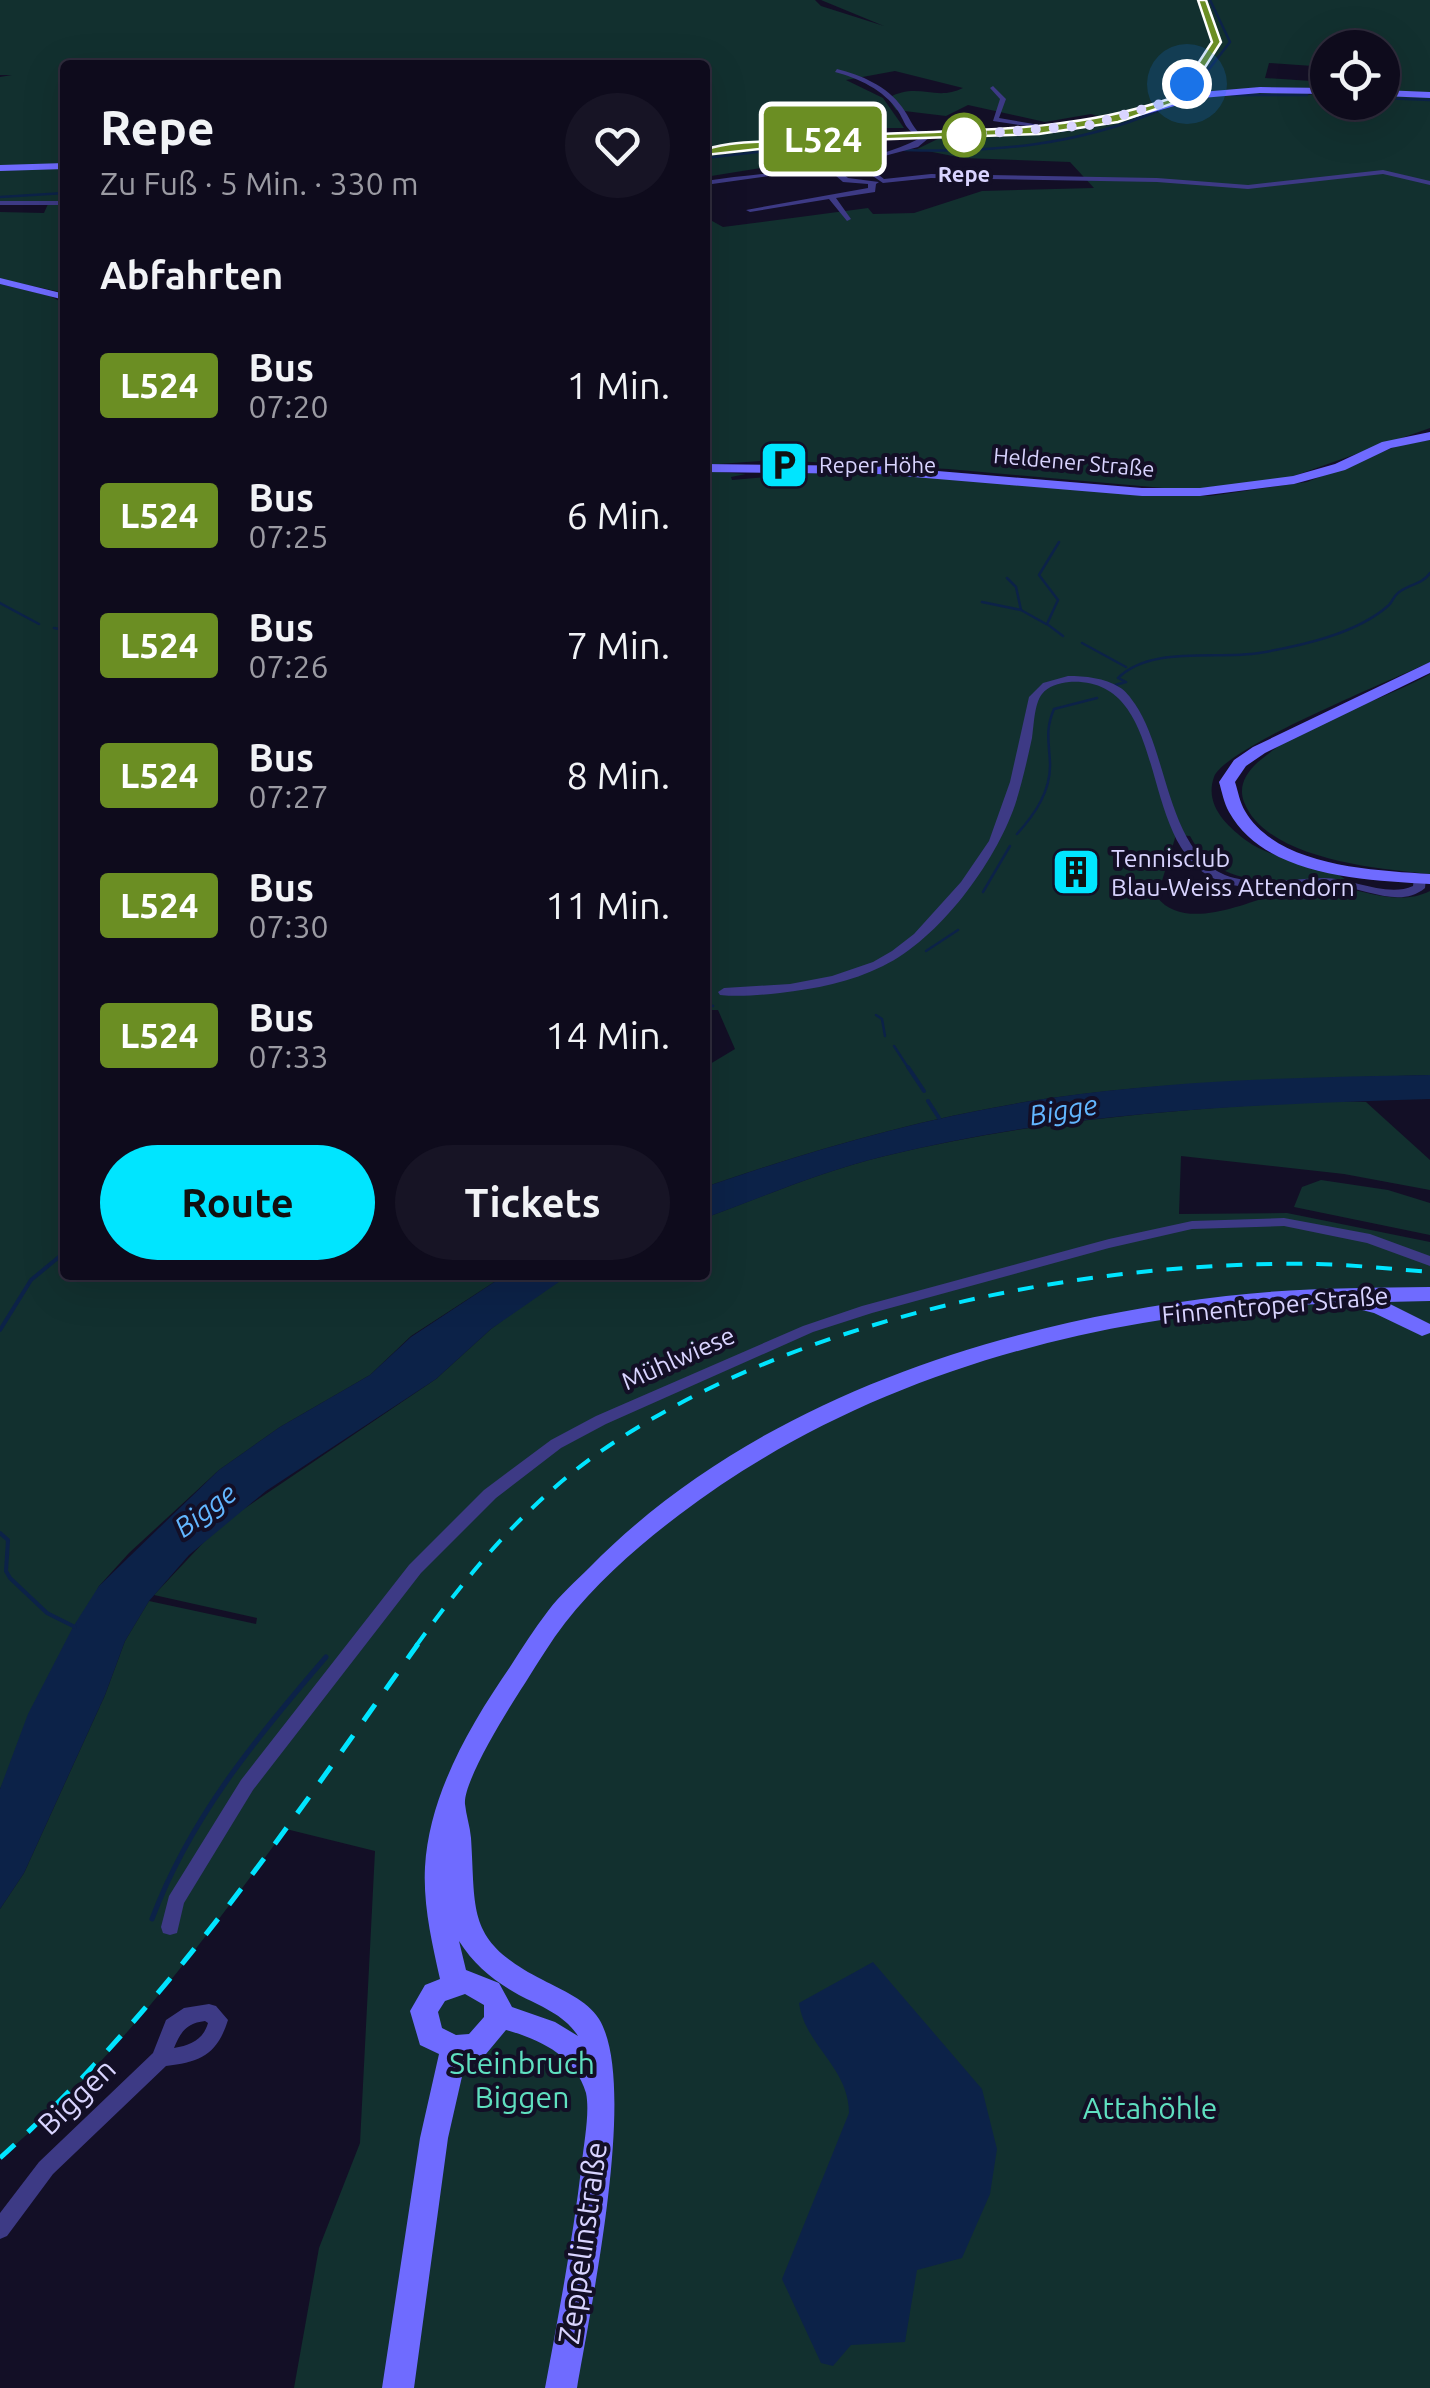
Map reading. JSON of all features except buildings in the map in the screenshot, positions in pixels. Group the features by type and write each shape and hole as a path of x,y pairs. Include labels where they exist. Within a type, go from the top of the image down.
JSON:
{"main road":[{"path":"710,151 820,139 1060,130 1118,119 1174,100 1248,90 1310,91"},
{"path":"1400,94 1430,95"},
{"path":"0,168 60,166"},
{"path":"0,281 60,296"},
{"name":"Heldener Straße","path":"710,468 878,470 1142,492 1200,492 1294,480 1340,467 1387,444 1430,436"},
{"path":"1425,878 1332,866 1268,844 1234,813 1227,782 1240,762 1260,750 1430,667"},
{"name":"Finnentroper Straße","path":"455,1983 439,1898 438,1861 470,1756 515,1672 568,1599 635,1534 718,1473 758,1450 898,1385 1044,1337 1226,1303 1420,1294 1426,1334"},
{"path":"1341,1297 1380,1307 1426,1334"},
{"name":"Zeppelinstraße","path":"454,1800 460,1844 457,1881 464,1925 471,1941 489,1962 565,2006 590,2029 600,2062 600,2139 561,2388"},
{"path":"455,1983 487,1989 495,1997 500,2016 491,2035 476,2045 454,2048 430,2036 423,2021 426,2004 435,1992 455,1983"},
{"name":"Zeppelinstraße","path":"500,2016 542,2028 564,2040 587,2065 599,2097"},
{"path":"398,2388 434,2138 454,2048"}],"street":[{"path":"1174,100 1171,95 1191,81 1216,42 1202,0"},
{"path":"837,71 862,77 897,102 905,112 907,125 924,136 914,148 868,157 860,165 840,171 838,175 846,180 872,183 931,176 1269,186 1388,172 1430,184"},
{"path":"993,88 1003,102 995,120 1060,130"},
{"path":"710,182 814,166 860,165 883,181"},
{"path":"750,210 874,190 872,183"},
{"path":"831,197 844,209 847,219"},
{"path":"0,204 60,203"},
{"path":"724,992 764,990 860,970 897,954 926,929 982,863 998,834 1016,778 1034,697 1043,687 1060,680 1102,684 1124,696 1186,845 1210,872 1252,883 1332,881 1406,894 1419,888 1425,878"},
{"name":"Mühlwiese","path":"170,1928 175,1900 247,1786 416,1570 490,1494 556,1444 808,1329 867,1309 1176,1228 1222,1222 1284,1222 1370,1239 1430,1261"},
{"name":"Biggen","path":"0,2228 46,2168 161,2058"}],"green space":[{"path":"0,0 815,0 821,6 884,26 821,0 1430,0 1430,93 1400,92 1400,30 1310,30 1310,66 1269,63 1265,78 1310,81 1310,90 1201,93 1170,98 1109,119 1091,114 1045,122 968,105 946,116 896,110 888,98 899,93 944,93 963,88 895,71 846,80 883,98 904,128 865,128 868,135 710,150 710,60 60,60 60,165 0,166 0,77 12,75 0,75"},
{"path":"1258,91 1310,92 1310,120 1400,120 1400,95 1430,97 1430,428 1288,478 1186,490 948,469 773,460 710,465 710,220 723,227 868,208 873,214 914,213 982,191 1094,188 1070,162 963,158 917,149 942,137 1098,126 1181,100"},
{"path":"870,138 878,150 837,151 833,142 836,153 795,150 767,160 773,166 710,176 710,154"},
{"path":"60,168 60,201 0,202 0,170"},
{"path":"48,204 60,204 60,292 0,279 0,212 44,213"},
{"path":"0,284 60,301 60,1280 497,1280 411,1336 370,1375 280,1427 219,1470 129,1553 99,1586 0,1789"},
{"path":"1430,440 1430,662 1247,749 1225,764 1214,777 1212,787 1219,814 1247,841 1271,854 1345,879 1279,881 1238,876 1203,855 1190,836 1176,835 1157,897 1169,908 1201,914 1301,887 1338,887 1404,898 1430,891 1430,1075 1193,1084 1051,1098 876,1134 710,1185 710,1064 735,1049 718,1010 710,1010 710,471 746,474 731,477 732,480 826,472 893,473 1149,496 1210,496 1307,482 1397,446"},
{"path":"1430,674 1430,874 1325,858 1275,837 1256,821 1242,791 1247,775 1258,762 1297,735"},
{"path":"1366,1102 1430,1160 1430,1190 1344,1174 1181,1156 1179,1214 1287,1213 1430,1242 1430,2388 294,2388 319,2248 360,2143 375,1851 286,1829 153,2002 80,2083 0,2158 0,1909 24,1873 105,1695 125,1641 149,1601 256,1624 257,1618 154,1595 220,1525 436,1379 491,1329 561,1280 710,1280 710,1216 839,1169 940,1144 1051,1125 1217,1108"},
{"path":"1321,1180 1388,1190 1430,1203 1430,1235 1294,1207 1302,1187"}],"water":[{"name":"Bigge","path":"1430,1075 1430,1099 1156,1113 1022,1129 885,1156 794,1184 710,1216 710,1185 919,1123 1051,1098 1192,1083"},
{"name":"Bigge","path":"497,1280 562,1280 491,1329 436,1379 266,1491 189,1555 149,1601 125,1641 105,1695 24,1873 0,1909 0,1789 28,1714 99,1586 219,1470 280,1427 370,1375 411,1337"},
{"path":"873,1962 982,2089 997,2149 990,2194 962,2258 917,2270 905,2342 851,2345 833,2366 821,2363 782,2279 849,2113 842,2082 809,2032 799,2003"}],"waterway":[{"name":"Repe","path":"1186,94 1209,77 1206,73 1230,42 1210,0"},
{"path":"1232,95 1307,95"},
{"path":"1400,99 1430,100"},
{"name":"Repe","path":"905,150 1035,144 1098,131 1160,110"},
{"name":"Repe","path":"710,157 791,148 885,152"},
{"name":"Repe","path":"0,197 60,193"},
{"path":"1059,542 1039,575 1058,600 1047,624 1063,636"},
{"path":"1115,685 1126,682 1118,678 1148,661 1259,653 1327,637 1376,615 1398,593 1430,573"},
{"path":"1007,578 1016,587 1021,610"},
{"path":"982,602 1021,610"},
{"path":"0,603 39,624"},
{"path":"1021,610 1046,624"},
{"path":"54,628 60,629"},
{"path":"1082,643 1126,667"},
{"path":"1017,834 1036,810 1048,783 1049,730 1054,709 1097,698"},
{"path":"983,892 1010,846"},
{"path":"926,951 958,930"},
{"path":"876,1015 882,1019 885,1036"},
{"path":"894,1046 909,1069"},
{"path":"908,1067 924,1091"},
{"path":"928,1101 939,1118"},
{"path":"0,1330 31,1280 60,1256"},
{"path":"0,1533 8,1540 6,1571 10,1578 47,1613 75,1627"},
{"path":"152,1919 205,1813 250,1749 326,1657"}],"railway":[{"path":"416,1646 499,1542 570,1474 674,1407 758,1366 848,1333 942,1306 1037,1286 1227,1265 1317,1264 1430,1272"},
{"path":"0,2158 117,2040 171,1977 273,1847 418,1644"}],"bus line":[{"name":"L524","path":"710,151 834,138 1039,131 1118,119 1174,100 1171,95 1191,81 1216,42 1212,19 1202,0"}],"place":[{"name":"Repe","path":"964,135"},
{"name":"Reper Höhe","path":"784,465"},
{"name":"Tennisclub Blau-Weiss Attendorn","path":"1076,872"}],"route":[{"path":"964,135 1060,130 1105,122 1174,100 1171,95 1187,84"}],"park label":[{"name":"Steinbruch Biggen","path":"522,2081"},
{"name":"Attahöhle","path":"1150,2109"}]}
